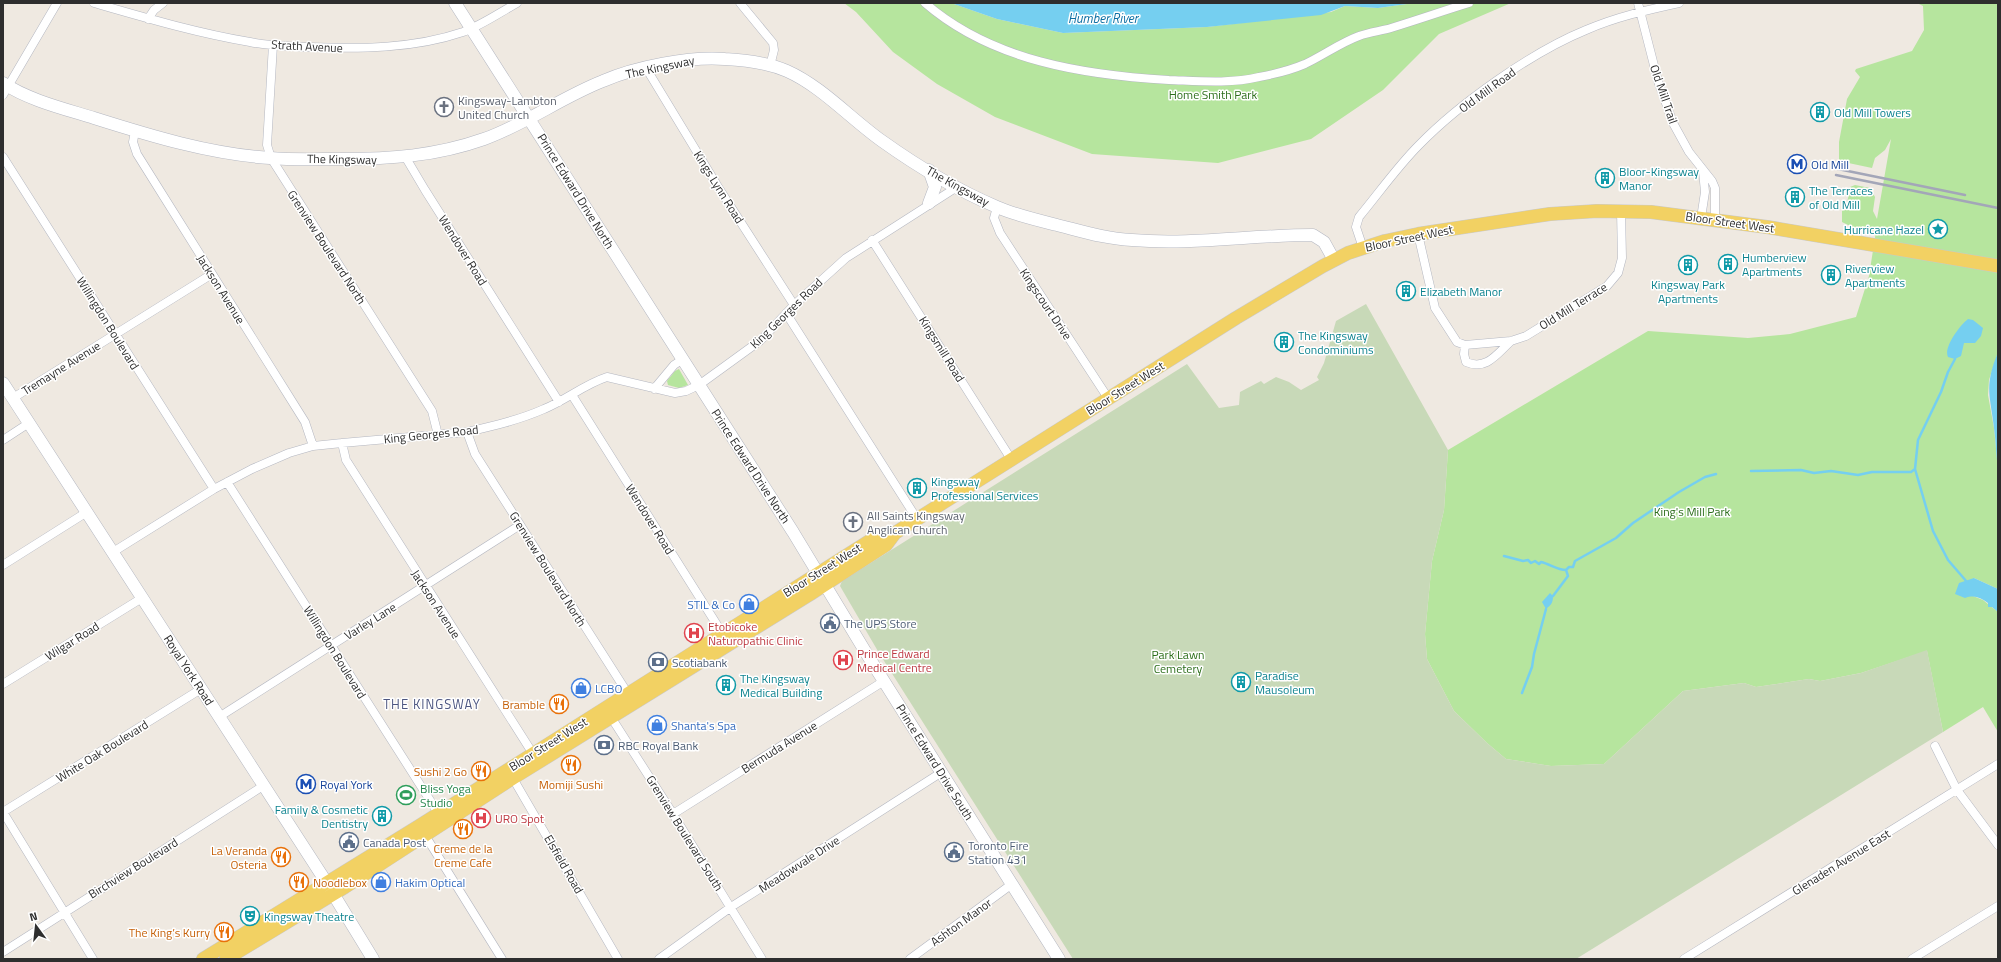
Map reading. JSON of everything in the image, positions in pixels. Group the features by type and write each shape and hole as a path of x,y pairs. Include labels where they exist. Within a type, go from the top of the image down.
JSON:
{"main road":[{"name":"Bloor Street West","path":"226,959 330,889 422,831 441,817 631,698 726,639 826,584 886,545 895,533 917,518 1108,398 1334,260 1363,248 1418,234 1550,214 1621,211 1651,212 1715,220 1846,240 1998,266"},
{"name":"Bloor Street West","path":"726,639 819,573 879,535 895,533"},
{"name":"Bloor Street West","path":"203,959 240,950"}],"street":[{"path":"5,88 57,3"},
{"name":"Strath Avenue","path":"94,3 148,19 250,42 273,45 352,48 401,45 438,39 471,28 516,3"},
{"path":"148,19 154,10 163,3"},
{"name":"Prince Edward Drive North","path":"455,3 826,584"},
{"path":"740,3 773,43 774,50 770,66"},
{"path":"925,3 945,18 978,37 1012,53 1038,61 1093,73 1132,78 1211,81 1258,78 1287,70 1306,64 1347,41 1361,35 1469,3"},
{"name":"Old Mill Trail","path":"1638,3 1656,75 1667,107 1679,134 1703,171 1712,181 1715,188 1715,220"},
{"name":"Old Mill Road","path":"1363,248 1356,226 1359,217 1419,145 1439,126 1486,90 1556,44 1586,30 1641,11 1679,3"},
{"name":"Grenview Boulevard North","path":"273,45 268,144 270,158 432,411 438,435"},
{"name":"The Kingsway","path":"5,88 135,131 202,148 270,158 385,159 406,158 475,142 530,119 602,81 646,68 701,58 740,60 785,70 799,77 882,140 957,187 997,207 1039,220 1094,234 1132,240 1202,240 1313,235 1324,242 1334,260"},
{"name":"Kings Lynn Road","path":"646,68 720,190 794,305"},
{"name":"Jackson Avenue","path":"135,131 133,142 137,154 305,422 313,446"},
{"name":"Willingdon Boulevard","path":"3,157 214,489"},
{"name":"Wendover Road","path":"406,158 559,402"},
{"path":"929,170 934,187 929,203"},
{"name":"Old Mill Trail","path":"1701,218 1705,192 1703,171"},
{"name":"King Georges Road","path":"113,552 226,482 279,456 313,446 467,432 512,421 559,402 607,377 675,393 686,391 698,385 761,340 794,305 846,258 929,203 957,187"},
{"name":"Kingscourt Drive","path":"997,207 994,218 1000,233 1108,398"},
{"name":"Old Mill Terrace","path":"1511,341 1482,365 1474,365 1466,362 1464,354 1465,345 1511,341 1526,336 1607,286 1618,273 1622,258 1621,211"},
{"path":"1418,234 1435,308 1457,342 1465,345"},
{"name":"Kingsmill Road","path":"872,240 1011,459"},
{"name":"Tremayne Avenue","path":"13,398 212,274"},
{"path":"786,313 917,518"},
{"path":"654,389 674,365 682,359"},
{"name":"Royal York Road","path":"3,383 264,786 373,959"},
{"name":"Wendover Road","path":"572,395 726,639"},
{"path":"3,440 29,423"},
{"name":"Grenview Boulevard North","path":"467,432 475,454 631,698"},
{"name":"Jackson Avenue","path":"342,443 346,460 424,586 536,758"},
{"name":"Willingdon Boulevard","path":"226,482 441,817"},
{"path":"3,565 87,512"},
{"name":"Varley Lane","path":"219,717 520,525"},
{"name":"Prince Edward Drive South","path":"826,584 884,681 1059,959"},
{"name":"Wilgar Road","path":"3,684 142,598"},
{"name":"Bermuda Avenue","path":"673,814 884,681"},
{"name":"White Oak Boulevard","path":"3,812 201,689"},
{"name":"Grenview Boulevard South","path":"608,713 673,814 762,959"},
{"path":"1935,746 1957,790 1998,845"},
{"name":"Glenaden Avenue East","path":"1684,959 1998,764"},
{"name":"Meadowvale Drive","path":"659,959 731,908 942,772"},
{"name":"Elsfield Road","path":"510,774 618,959"},
{"name":"Birchview Boulevard","path":"3,952 64,911 264,786"},
{"path":"3,812 93,959"},
{"path":"422,831 502,959"},
{"name":"Ashton Manor","path":"910,959 1012,884"},
{"path":"1912,959 1998,906"}],"green space":[{"name":"Home Smith Park","path":"844,3 951,3 997,19 1063,33 1207,27 1331,12 1345,6 1378,8 1414,3 1511,3 1439,34 1383,90 1311,139 1218,163 1092,154 995,117 937,84 893,52 856,12"},
{"name":"King's Mill Park","path":"1917,3 1998,3 1998,352 1989,380 1988,395 1994,428 1998,469 1998,589 1974,578 1973,596 1983,600 1998,612 1998,732 1983,707 1943,732 1927,651 1861,673 1820,681 1809,679 1756,687 1744,683 1683,691 1604,764 1551,766 1506,759 1454,711 1427,659 1425,634 1432,561 1444,510 1448,450 1648,331 1748,338 1790,334 1856,317 1869,276 1876,231 1852,227 1842,222 1842,211 1847,204 1850,187 1855,185 1870,188 1875,197 1873,211 1877,219 1891,139 1885,150 1875,158 1872,168 1839,161 1839,142 1847,99 1860,77 1855,71 1856,69 1912,51 1924,30 1923,6"},
{"name":"Park Lawn Cemetery","path":"1366,304 1448,450 1444,510 1432,561 1425,634 1427,659 1454,711 1506,759 1551,766 1604,764 1683,691 1744,683 1756,687 1809,679 1820,681 1861,673 1927,650 1943,732 1576,959 1073,959 879,653 840,586 842,581 1187,364 1219,408 1239,405 1240,392 1261,381 1264,384 1276,377 1289,382 1301,390 1319,380 1317,377 1324,363 1336,321"},
{"path":"679,369 688,385 679,388 668,385 667,381 675,371"}],"water":[{"name":"Humber River","path":"951,3 1414,3 1378,8 1345,6 1321,15 1207,27 1063,33 997,19"},
{"path":"1968,319 1973,320 1983,328 1981,336 1975,343 1964,343 1961,356 1955,359 1948,357 1947,353 1950,343 1957,331"},
{"path":"1998,352 1998,469 1989,390 1991,374"},
{"path":"1974,578 1998,589 1998,612 1992,607 1988,607 1988,603 1980,598 1965,598 1955,594 1959,583"},
{"path":"1550,593 1553,596 1553,600 1546,609 1542,602"}],"waterway":[{"path":"1955,359 1918,440 1915,469 1933,531 1948,560 1967,582"},
{"path":"1751,471 1801,470 1814,473 1831,471 1858,475 1872,472 1911,472 1915,469"},
{"path":"1504,556 1523,561 1528,560 1531,563 1535,561 1539,564 1541,562 1566,570 1569,567 1573,567 1575,561 1616,538 1633,523 1679,492 1705,477 1716,474"},
{"path":"1553,596 1568,576 1566,570"},
{"path":"1522,693 1532,667 1546,609"}],"railway":[{"path":"1838,169 1965,195"},
{"path":"1836,175 1998,208"}],"place":[{"name":"Kingsway-Lambton United Church","path":"444,107"},
{"name":"Old Mill Towers","path":"1820,112"},
{"name":"Old Mill","path":"1797,164"},
{"name":"Bloor-Kingsway Manor","path":"1605,178"},
{"name":"The Terraces of Old Mill","path":"1795,197"},
{"name":"Hurricane Hazel","path":"1938,229"},
{"name":"Humberview Apartments","path":"1728,264"},
{"name":"Kingsway Park Apartments","path":"1688,265"},
{"name":"Riverview Apartments","path":"1831,275"},
{"name":"Elizabeth Manor","path":"1406,291"},
{"name":"The Kingsway Condominiums","path":"1284,342"},
{"name":"Kingsway Professional Services","path":"917,488"},
{"name":"All Saints Kingsway Anglican Church","path":"853,522"},
{"name":"STIL & Co","path":"749,604"},
{"name":"The UPS Store","path":"830,623"},
{"name":"Etobicoke Naturopathic Clinic","path":"694,633"},
{"name":"Prince Edward Medical Centre","path":"843,660"},
{"name":"Scotiabank","path":"658,662"},
{"name":"Paradise Mausoleum","path":"1241,682"},
{"name":"The Kingsway Medical Building","path":"726,685"},
{"name":"LCBO","path":"581,688"},
{"name":"Bramble","path":"559,704"},
{"name":"Shanta's Spa","path":"657,725"},
{"name":"RBC Royal Bank","path":"604,745"},
{"name":"Momiji Sushi","path":"571,765"},
{"name":"Sushi 2 Go","path":"481,771"},
{"name":"Royal York","path":"306,784"},
{"name":"Bliss Yoga Studio","path":"406,795"},
{"name":"Family & Cosmetic Dentistry","path":"382,816"},
{"name":"URO Spot","path":"481,818"},
{"name":"Creme de la Creme Cafe","path":"463,829"},
{"name":"Canada Post","path":"349,842"},
{"name":"Toronto Fire Station 431","path":"954,852"},
{"name":"La Veranda Osteria","path":"281,857"},
{"name":"Noodlebox","path":"299,882"},
{"name":"Hakim Optical","path":"381,882"},
{"name":"Kingsway Theatre","path":"250,916"},
{"name":"The King’s Kurry","path":"224,932"}],"district":[{"name":"THE KINGSWAY","path":"432,704"}]}
